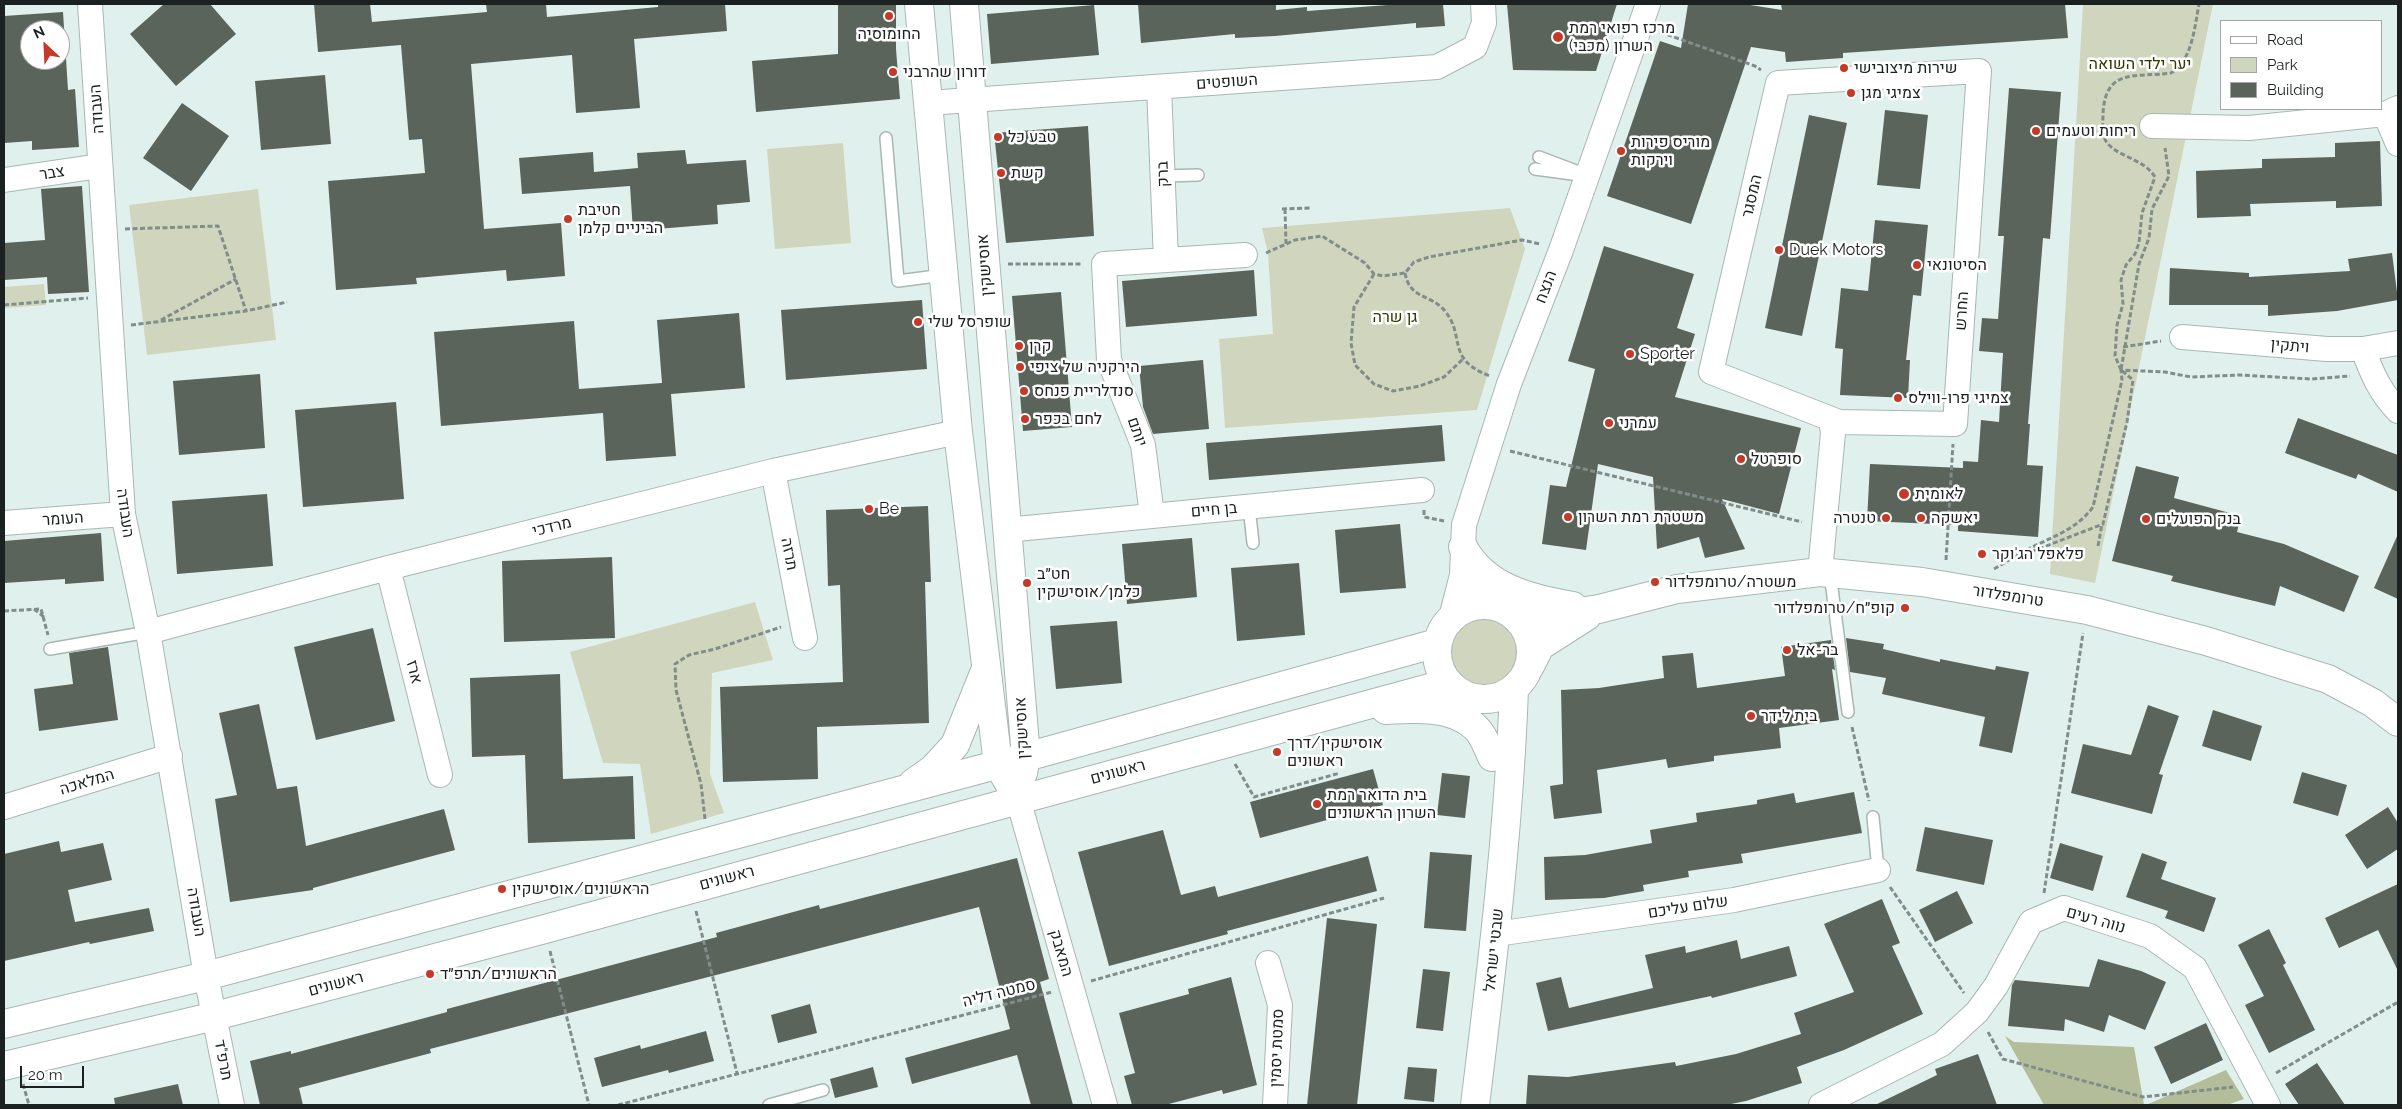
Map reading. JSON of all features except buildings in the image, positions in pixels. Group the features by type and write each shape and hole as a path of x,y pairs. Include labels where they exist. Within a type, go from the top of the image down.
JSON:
{"street":[{"name":"העבודה","path":"90,4 123,514 148,632 206,976 215,1016"},
{"name":"אוסישקין","path":"919,4 958,432 998,764 1018,800"},
{"name":"אוסישקין","path":"964,4 1026,757 1018,800"},
{"name":"השופטים","path":"928,103 1437,67 1475,47 1484,22 1483,4"},
{"name":"הנצח","path":"1451,618 1462,574 1464,536 1509,384 1561,250 1644,15"},
{"name":"החרש","path":"1778,83 1979,71 1955,424"},
{"name":"המסגר","path":"1778,83 1711,372 1834,425"},
{"name":"ברק","path":"1158,87 1166,260"},
{"path":"2158,126 2250,128 2392,111 2398,144"},
{"name":"צבר","path":"4,180 100,166"},
{"path":"1104,264 1245,255"},
{"name":"יותם","path":"1104,264 1109,360 1143,445 1152,515"},
{"name":"ויתקין","path":"2182,337 2326,349 2363,350 2398,343"},
{"path":"2363,350 2372,375 2384,396 2398,410"},
{"path":"1825,573 1824,528 1834,425 1955,424"},
{"name":"מרדכי","path":"148,632 388,568 773,470 958,432"},
{"name":"תרזה","path":"773,470 803,629"},
{"name":"בן חיים","path":"1006,530 1422,490"},
{"name":"העומר","path":"4,523 123,514"},
{"path":"1464,536 1472,563 1504,587 1530,597 1599,609"},
{"name":"ארז","path":"388,568 440,775"},
{"name":"טרומפלדור","path":"1508,611 1529,618 1599,609 1677,589 1825,573 1922,582 2087,610 2206,640 2328,679 2373,703 2398,722"},
{"path":"1462,574 1480,605"},
{"path":"1480,605 1492,605 1508,611 1520,621 1528,635 1532,650 1530,666 1522,681 1514,689 1500,697 1477,699 1458,690 1437,660 1437,643 1441,632 1451,618 1464,609 1480,605"},
{"name":"טרומפלדור","path":"1530,666 1540,646 1554,635 1599,609"},
{"path":"4,1024 206,976 1026,757 1437,643"},
{"path":"904,789 933,769 955,745 986,667"},
{"name":"שבטי ישראל","path":"1475,1105 1496,934 1507,794 1512,756 1514,689"},
{"name":"ראשונים","path":"14,1075 215,1016 545,929 1338,713 1458,690"},
{"name":"שבטי ישראל","path":"1458,690 1479,714 1492,757 1507,794"},
{"path":"1338,713 1395,709 1441,711 1458,716 1476,728 1492,757"},
{"name":"המלאכה","path":"4,807 170,756"},
{"name":"המאבק","path":"1018,800 1105,1105"},
{"name":"שלום עליכם","path":"1496,934 1734,900 1878,870"},
{"name":"נווה רעים","path":"1821,1105 1942,1044 1977,1012 1996,986 2031,922 2064,908 2150,936 2195,968 2268,1105"},
{"name":"סמטת יסמין","path":"1268,963 1280,1005 1270,1104"},
{"name":"תרפ\"ד","path":"215,1016 232,1105"}],"lane":[{"path":"886,138 898,281 944,275"},
{"path":"1539,157 1556,162 1587,176"},
{"path":"1535,169 1587,176"},
{"path":"1163,176 1198,175"},
{"path":"1249,507 1253,542"},
{"path":"1825,573 1848,712"},
{"path":"50,649 148,632"},
{"path":"1872,817 1878,870"},
{"path":"769,1105 823,1090"}],"path":[{"path":"2098,546 2127,422 2133,380 2121,370 2115,356 2117,325 2123,304 2121,280 2126,265 2135,254 2140,243 2142,213 2155,177 2143,164 2106,142 2103,136 2104,103 2107,90 2117,79 2171,73 2178,69 2186,56 2199,4"},
{"path":"1644,15 1756,66 1778,83"},
{"path":"2103,524 2010,560 2069,530 2084,519 2093,507 2122,380 2121,370 2124,347 2131,319 2139,264 2149,238 2152,210 2169,176 2158,126"},
{"path":"1286,244 1283,209 1311,208"},
{"path":"105,229 218,226 246,311"},
{"path":"1245,255 1268,253 1295,240 1322,236 1365,263 1374,274 1383,276 1405,273 1414,262 1429,257 1522,240 1561,250"},
{"path":"985,264 1104,264"},
{"path":"1405,273 1408,285 1417,294 1432,301 1444,310 1452,325 1456,344 1463,359 1477,372 1509,384"},
{"path":"1374,274 1354,307 1351,343 1355,365 1374,384 1393,391 1420,386 1444,377 1463,359"},
{"path":"160,320 236,279"},
{"path":"4,305 109,297"},
{"path":"111,328 160,320 246,311 287,302"},
{"path":"2124,347 2182,337"},
{"path":"2121,370 2166,372 2191,377 2238,375 2312,379 2372,375"},
{"path":"1946,560 1955,424"},
{"path":"1490,446 1824,528"},
{"path":"1422,490 1424,517 1464,536"},
{"path":"4,611 43,610 50,649"},
{"path":"2040,919 2087,610"},
{"path":"708,842 701,784 676,690 675,664 689,655 803,629"},
{"path":"1848,712 1872,817"},
{"path":"1223,744 1254,797 1340,773"},
{"path":"1878,870 1977,1012 2003,1059 2143,1097 2256,1084 2398,1002"},
{"path":"690,888 737,1073"},
{"name":"סמטה דליה","path":"618,1105 1071,987 1384,898"},
{"path":"545,929 589,1105"},
{"path":"14,1075 29,1105"}],"green space":[{"name":"יער ילדי השואה","path":"2083,4 2213,4 2095,583 2050,574"},
{"path":"843,143 851,243 775,249 767,149"},
{"path":"258,189 276,340 147,355 129,205"},
{"name":"גן שרה","path":"1510,208 1525,249 1477,410 1225,428 1219,339 1273,334 1268,253 1262,228"},
{"path":"44,284 46,305 4,308 4,287"},
{"path":"755,602 773,660 712,673 710,774 724,813 651,834 640,764 603,763 570,652"},
{"path":"1477,618 1491,618 1503,623 1513,633 1518,645 1518,659 1513,671 1503,681 1491,686 1477,686 1465,681 1455,671 1450,659 1450,645 1455,633 1465,623"},
{"path":"2005,1036 2014,1042 2134,1047 2144,1105 2044,1105"},
{"path":"2226,1070 2244,1099 2227,1105 2146,1105"}],"place":[{"name":"החומוסיה","path":"889,16"},
{"name":"מרכז רפואי רמת השרון (מכבי)","path":"1558,37"},
{"name":"שירות מיצובישי","path":"1844,68"},
{"name":"דורון שהרבני","path":"893,72"},
{"name":"צמיגי מגן","path":"1851,93"},
{"name":"ריחות וטעמים","path":"2036,131"},
{"name":"טבע כל","path":"998,137"},
{"name":"מוריס פירות וירקות","path":"1621,151"},
{"name":"קשת","path":"1001,173"},
{"name":"חטיבת הביניים קלמן","path":"568,219"},
{"name":"Duek Motors","path":"1779,250"},
{"name":"הסיטונאי","path":"1917,265"},
{"name":"שופרסל שלי","path":"918,322"},
{"name":"קרן","path":"1019,346"},
{"name":"Sporter","path":"1630,354"},
{"name":"הירקניה של ציפי","path":"1020,367"},
{"name":"סנדלריית פנחס","path":"1024,391"},
{"name":"צמיגי פרו-ווילס","path":"1898,398"},
{"name":"לחם בכפר","path":"1025,419"},
{"name":"עמרני","path":"1609,423"},
{"name":"סופרטל","path":"1741,459"},
{"name":"לאומית","path":"1904,494"},
{"name":"Be","path":"869,509"},
{"name":"משטרת רמת השרון","path":"1568,517"},
{"name":"טנטרה","path":"1886,518"},
{"name":"יאשקה","path":"1921,518"},
{"name":"בנק הפועלים","path":"2146,519"},
{"name":"פלאפל הג'וקר","path":"1982,554"},
{"name":"משטרה/טרומפלדור","path":"1655,582"},
{"name":"חט״ב כלמן/אוסישקין","path":"1027,583"},
{"name":"קופ״ח/טרומפלדור","path":"1905,608"},
{"name":"בר-אל","path":"1787,650"},
{"name":"בית לידר","path":"1751,716"},
{"name":"אוסישקין/דרך ראשונים","path":"1277,752"},
{"name":"בית הדואר רמת השרון הראשונים","path":"1317,804"},
{"name":"הראשונים/אוסישקין","path":"502,889"},
{"name":"הראשונים/תרפ״ד","path":"430,974"}]}
